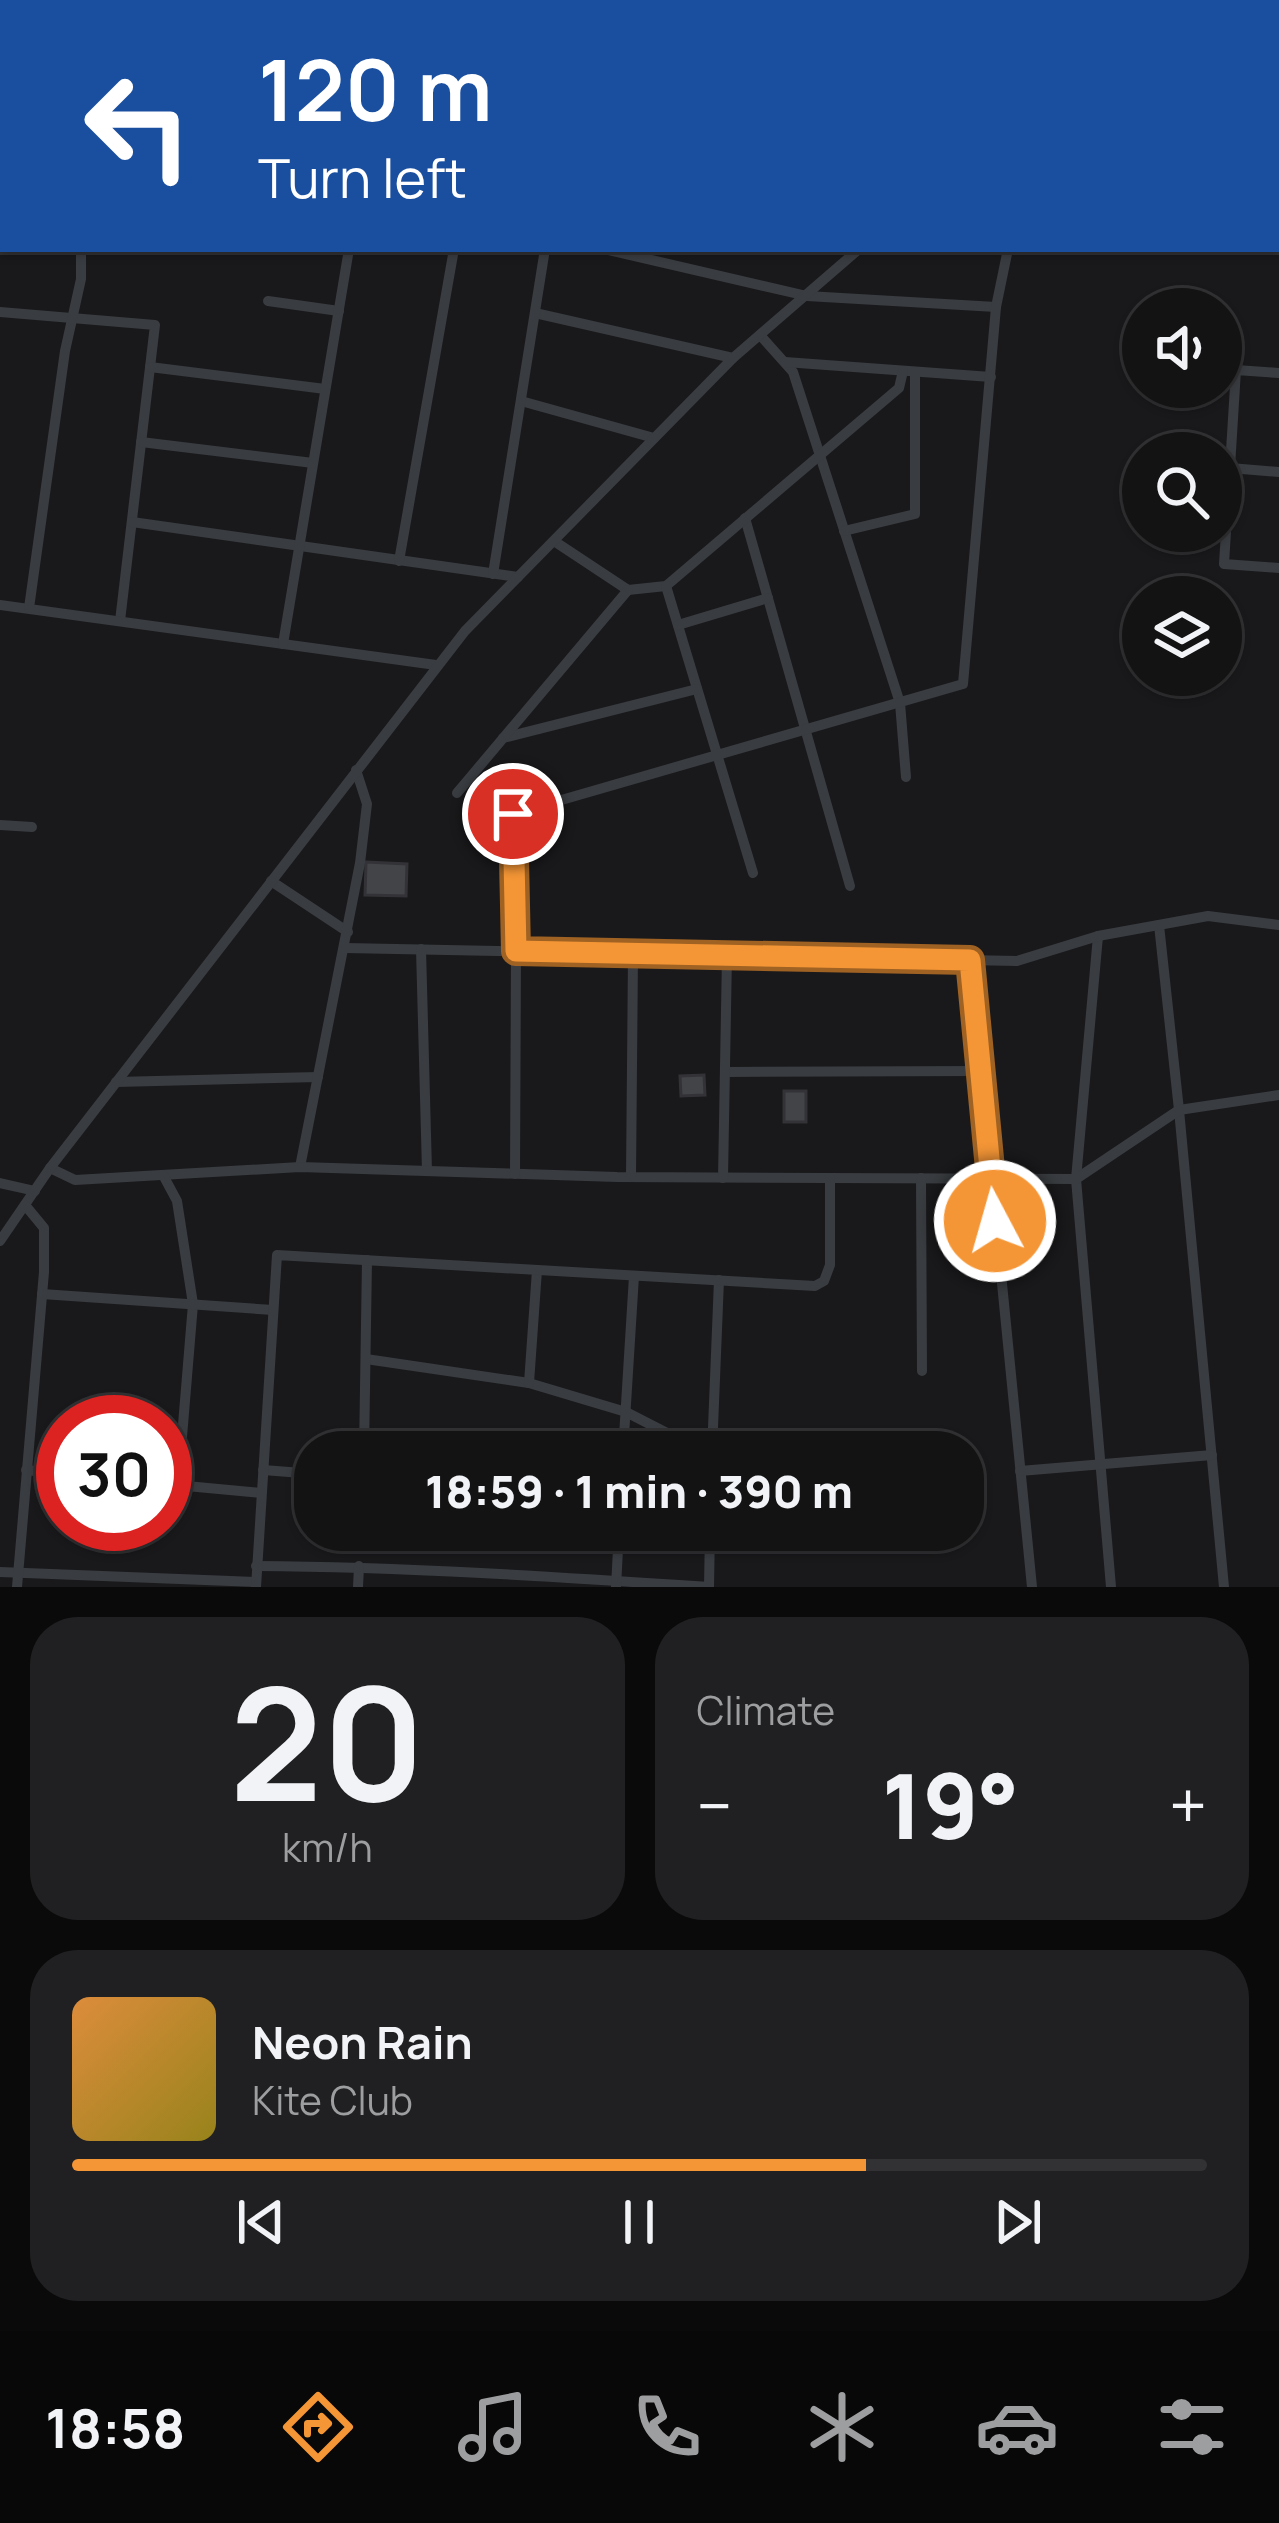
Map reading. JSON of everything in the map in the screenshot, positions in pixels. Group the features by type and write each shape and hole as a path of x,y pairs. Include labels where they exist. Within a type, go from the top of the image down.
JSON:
{"street":[{"path":"29,608 82,252"},
{"path":"283,644 349,252"},
{"path":"399,561 453,252"},
{"path":"494,574 545,252"},
{"path":"617,252 807,296 996,307"},
{"path":"0,1241 50,1168 436,665 733,358 856,252"},
{"path":"515,1174 513,814 963,684 996,307 1007,252"},
{"path":"268,301 339,311"},
{"path":"0,312 155,325 120,621"},
{"path":"535,313 733,358"},
{"path":"760,334 794,372 900,703 906,777"},
{"path":"785,362 991,377"},
{"path":"150,367 326,389"},
{"path":"1233,432 1236,370 1279,373"},
{"path":"554,541 628,590 666,586 899,388 909,371"},
{"path":"844,531 915,514 909,371"},
{"path":"521,400 654,438"},
{"path":"141,442 313,463"},
{"path":"1242,469 1279,472"},
{"path":"745,518 850,886"},
{"path":"131,522 518,577"},
{"path":"1226,552 1225,565 1279,568"},
{"path":"666,586 753,873"},
{"path":"457,793 628,590"},
{"path":"678,625 768,598"},
{"path":"0,604 436,665"},
{"path":"502,739 698,689"},
{"path":"300,1167 361,863 367,804 356,770"},
{"path":"0,825 32,827"},
{"path":"271,881 348,932"},
{"path":"345,948 1017,961 1098,936 1208,916 1279,925"},
{"path":"1159,926 1224,1587"},
{"path":"1098,936 1076,1179 1111,1587"},
{"path":"421,950 427,1171"},
{"path":"631,1177 633,953"},
{"path":"724,1178 727,955"},
{"path":"970,960 1032,1587"},
{"path":"725,1072 981,1071"},
{"path":"116,1082 318,1078"},
{"path":"50,1168 75,1180 300,1167 631,1177 1076,1179 1180,1111 1279,1095"},
{"path":"163,1175 177,1201 193,1304 182,1395"},
{"path":"0,1572 96,1581 256,1585 277,1255 815,1286 824,1282 830,1265 830,1178"},
{"path":"921,1178 922,1371"},
{"path":"0,1183 35,1191"},
{"path":"16,1587 44,1228 25,1205"},
{"path":"364,1431 367,1260"},
{"path":"529,1383 537,1270"},
{"path":"625,1431 634,1276"},
{"path":"709,1431 719,1280"},
{"path":"42,1294 273,1310"},
{"path":"366,1358 529,1383 626,1412 665,1431"},
{"path":"1020,1471 1212,1455"},
{"path":"26,1470 36,1471"},
{"path":"262,1470 294,1472"},
{"path":"192,1486 261,1493"},
{"path":"616,1584 618,1551"},
{"path":"256,1566 441,1570 521,1580 709,1587 710,1551"},
{"path":"358,1567 358,1587"},
{"path":"440,1587 441,1570"}],"building":[{"path":"366,862 407,864 406,896 365,895"},
{"path":"704,1075 705,1095 681,1096 680,1076"},
{"path":"784,1091 806,1091 806,1122 784,1122"}],"route":[{"path":"513,814 516,951 970,960 995,1221"}]}
